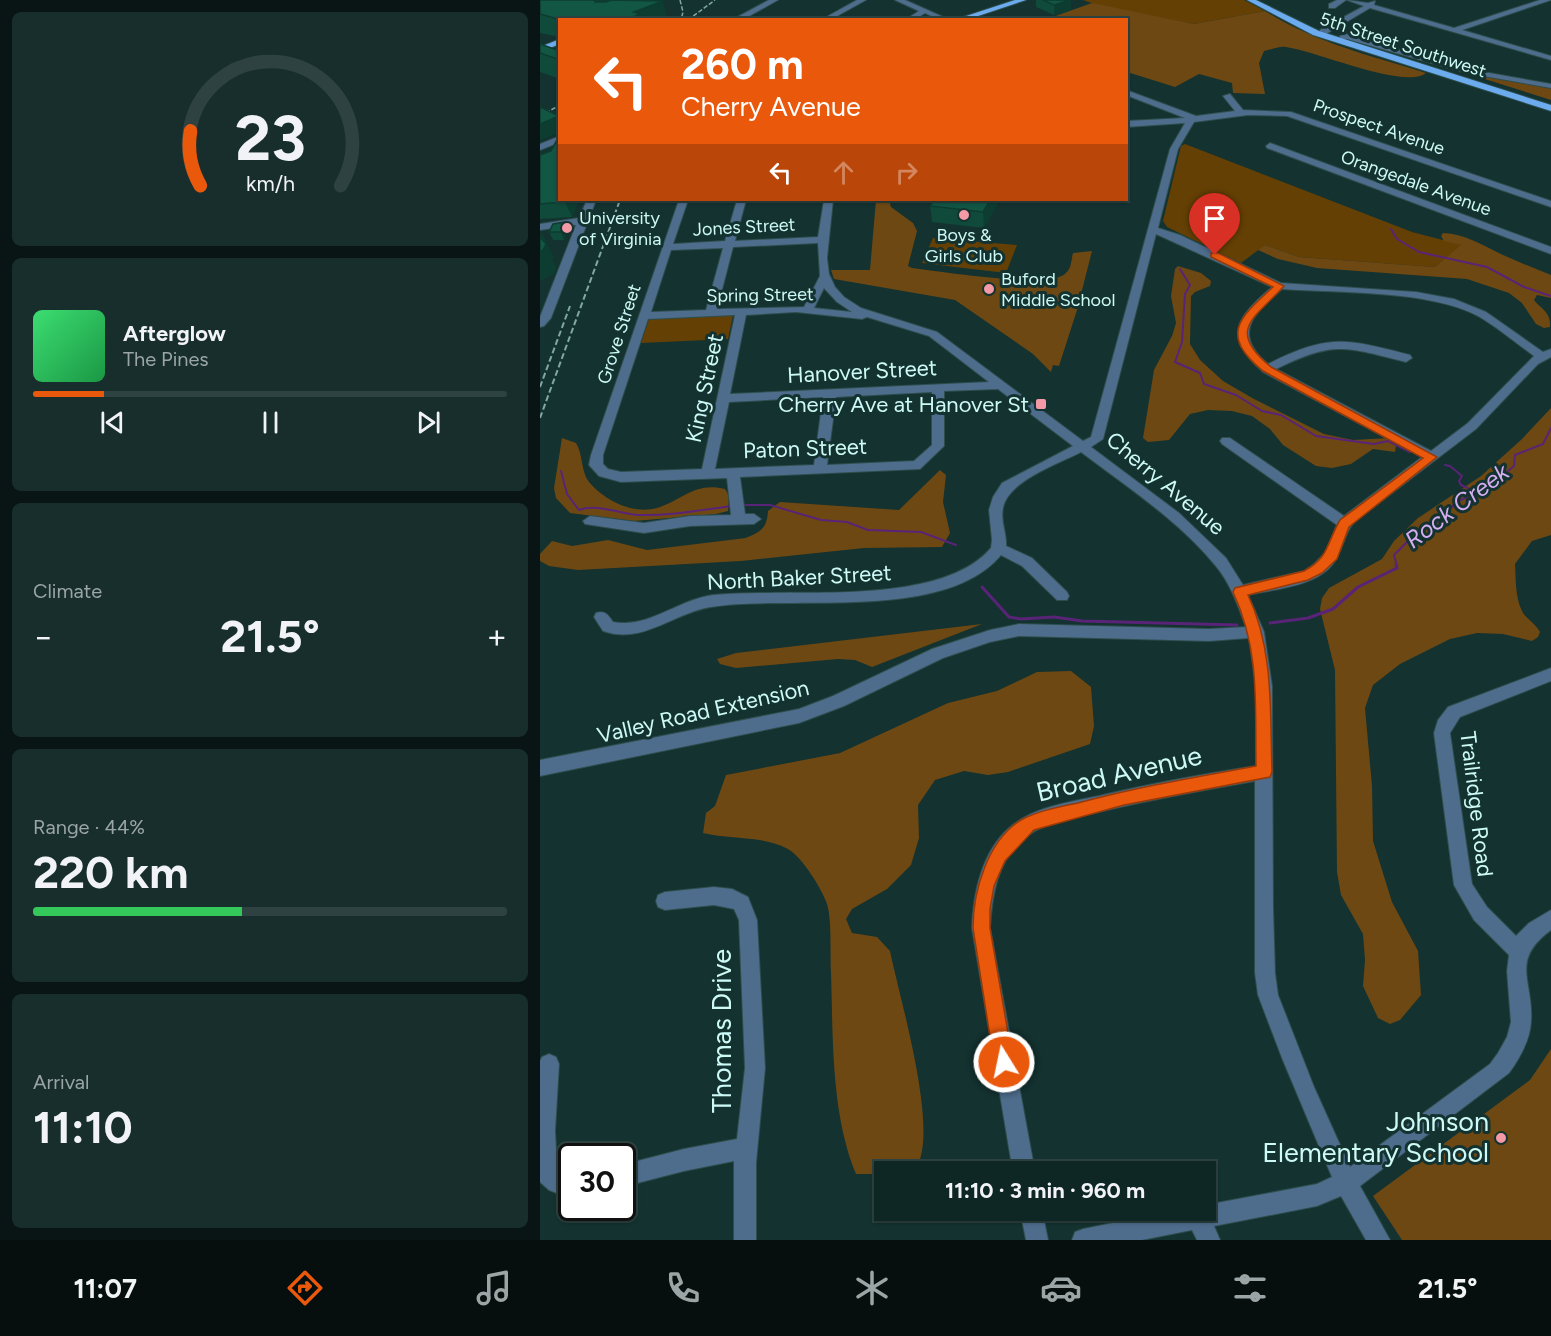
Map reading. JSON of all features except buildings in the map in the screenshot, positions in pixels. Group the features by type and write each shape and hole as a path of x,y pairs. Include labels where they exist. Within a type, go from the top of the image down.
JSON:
{"main road":[{"name":"5th Street Southwest","path":"1251,0 1285,20 1316,33 1551,103"},
{"name":"5th Street Southwest","path":"1261,0 1300,22 1343,38"},
{"path":"963,18 1015,1"},
{"path":"549,58 540,53 558,42"},
{"name":"5th Street Southwest","path":"1387,50 1551,108"}],"street":[{"path":"739,18 774,0"},
{"path":"828,18 862,0"},
{"path":"899,0 943,18"},
{"path":"1332,6 1342,0"},
{"path":"1351,0 1372,3 1410,22 1454,30 1551,58"},
{"path":"1454,30 1547,0"},
{"path":"1323,32 1372,3"},
{"path":"911,18 925,10"},
{"name":"5th Street Southwest","path":"1343,38 1346,36 1466,72 1551,87"},
{"path":"1062,596 1027,562 998,548 1000,541 995,516 996,507 999,497 1010,483 1097,439 1174,148 1194,120 1128,93"},
{"path":"1227,96 1241,113"},
{"name":"Prospect Avenue","path":"1128,124 1194,120 1241,113 1269,112 1298,116 1551,204"},
{"path":"1147,124 1179,140"},
{"path":"540,147 558,140"},
{"name":"Orangedale Avenue","path":"1270,146 1551,251"},
{"path":"540,324 553,299 591,201"},
{"name":"Grove Street","path":"608,475 599,470 597,455 683,201"},
{"name":"King Street","path":"711,312 741,201"},
{"path":"808,309 824,278 821,262 829,201"},
{"path":"540,227 584,221"},
{"path":"1152,229 1176,237 1279,286 1416,295 1450,301 1482,314 1546,354 1534,361 1472,426 1344,524 1332,556 1318,570 1308,575 1239,592"},
{"name":"Jones Street","path":"667,247 823,240"},
{"name":"Cherry Avenue","path":"824,278 832,291 857,310 933,334 1084,447 1189,528 1221,562 1239,592 1256,632 1263,686 1264,919 1265,973 1268,995 1300,1080 1345,1182 1379,1240"},
{"path":"1279,286 1244,321 1242,330 1247,350 1267,369 1432,457"},
{"name":"Spring Street","path":"644,316 808,309 877,318"},
{"name":"King Street","path":"708,473 741,311"},
{"path":"1267,369 1303,352 1327,345 1345,345 1406,358"},
{"name":"Hanover Street","path":"724,398 1002,385"},
{"name":"Paton Street","path":"608,475 621,477 919,464 939,443 938,388"},
{"path":"820,468 830,393"},
{"path":"1226,441 1344,524"},
{"path":"733,472 738,510"},
{"path":"590,521 644,528 738,510 754,519"},
{"name":"North Baker Street","path":"601,617 608,627 622,630 651,623 690,606 712,601 915,591 944,584 964,575 992,557 998,548"},
{"name":"Valley Road Extension","path":"540,768 756,726 803,714 845,698 921,660 974,638 994,633 1019,630 1209,635 1256,632"},
{"name":"Trailridge Road","path":"1520,953 1485,918 1467,896 1463,885 1442,733 1443,725 1454,712 1551,674"},
{"name":"Broad Avenue","path":"1022,1161 981,928 981,909 986,886 999,856 1028,825 1046,818 1124,798 1264,772"},
{"name":"Thomas Drive","path":"665,901 690,900 723,894 741,903 746,910 755,1068 747,1148 745,1240"},
{"path":"1216,1215 1317,1195 1345,1182 1497,1071 1517,1040 1521,1021 1518,967 1522,944 1533,932 1551,919"},
{"path":"549,1064 542,1150 546,1171 558,1182"},
{"path":"636,1172 747,1148"},
{"path":"1033,1221 1037,1240"},
{"path":"1083,1240 1187,1221"},
{"path":"1199,1221 1209,1240"}],"shaded area":[{"path":"1083,0 1244,0 1265,11 1194,24 1100,6"},
{"path":"1092,3 1194,24 1265,11 1323,40 1426,73 1415,77 1399,77 1283,47 1264,51 1259,63 1265,94 1233,93 1232,83 1199,74 1175,87 1128,72 1128,18 1050,18"},
{"path":"1466,73 1551,87 1551,100 1469,74"},
{"path":"1185,144 1412,232 1462,245 1435,267 1299,257 1265,245 1241,263 1167,227 1163,221 1181,146"},
{"path":"876,201 889,201 891,207 913,223 917,231 908,266 912,268 992,278 1037,280 1065,274 1070,267 1073,253 1092,251 1077,310 1059,366 1053,365 1051,372 1033,354 955,300 834,279 831,270 870,270"},
{"path":"1443,233 1467,238 1551,275 1551,298 1537,295 1534,300 1547,315 1550,327 1544,328 1536,324 1522,303 1509,293 1467,279 1317,268 1278,259 1258,250 1265,245 1299,257 1435,267 1461,245 1444,241 1441,236"},
{"path":"933,238 1017,245 1006,273 922,263"},
{"path":"1178,266 1201,273 1211,281 1210,286 1191,296 1190,344 1200,360 1223,381 1324,434 1353,440 1389,438 1394,441 1395,452 1373,449 1351,464 1332,468 1316,466 1283,445 1270,429 1252,416 1232,411 1208,410 1190,414 1169,440 1148,442 1143,438 1154,370 1172,336 1176,323 1171,296 1175,269"},
{"path":"733,315 728,339 641,343 649,319"},
{"path":"1551,408 1551,535 1532,541 1515,564 1518,600 1523,614 1540,632 1538,637 1532,641 1503,634 1477,633 1450,639 1400,664 1373,685 1365,708 1372,786 1373,841 1392,902 1418,951 1421,995 1400,1020 1390,1024 1378,1018 1363,986 1365,960 1363,934 1341,895 1337,872 1335,670 1320,609 1322,598 1329,588 1382,559 1394,541 1418,518 1481,476 1522,439"},
{"path":"562,438 576,443 589,482 603,495 621,505 641,510 650,509 660,507 698,489 715,487 725,489 729,496 728,511 634,521 570,513 556,498 554,488"},
{"path":"940,470 946,475 943,502 950,533 942,547 864,548 741,561 578,570 549,566 540,561 540,554 552,541 572,546 608,540 647,550 746,538 762,529 768,511 780,502 899,510"},
{"path":"982,624 872,667 855,660 838,659 736,668 720,664 717,659 736,653"},
{"path":"1071,671 1091,687 1094,726 1090,744 1008,772 988,775 964,771 935,780 918,805 919,838 911,865 887,889 852,909 846,919 852,933 877,937 890,951 915,1059 923,1118 923,1143 919,1161 874,1161 874,1174 856,1174 842,1126 835,1075 830,928 827,904 805,866 788,849 768,842 703,833 706,813 715,806 726,775 840,753 948,703 997,691 1037,672"},
{"name":"Johnson Elementary School","path":"1551,1049 1551,1240 1402,1240 1373,1196 1530,1080"}],"waterway":[{"path":"1391,229 1397,239 1419,252 1487,267 1524,287 1551,296"},
{"path":"1180,269 1190,285 1185,294 1182,342 1175,362 1200,373 1204,384 1236,395 1262,411 1281,415 1316,436 1374,444 1388,441 1410,452"},
{"name":"Rock Creek","path":"1477,493 1488,488 1514,466 1515,455 1543,444 1551,428"},
{"path":"1445,465 1450,466 1462,476 1459,481 1461,485 1477,493"},
{"path":"561,471 567,494 579,510 593,508 651,515 732,506"},
{"name":"Rock Creek","path":"1397,566 1394,555 1420,529 1440,521 1456,502 1477,493"},
{"path":"741,505 770,505 821,520 847,522 868,530 921,532 956,545"},
{"name":"Rock Creek","path":"1270,623 1308,618 1333,609 1358,587 1397,568 1396,565"},
{"name":"Rock Creek","path":"982,587 1009,617 1021,619 1054,617 1082,621 1237,625"}],"railway":[{"path":"680,0 683,12 682,18"},
{"path":"691,18 715,0"},
{"path":"540,116 558,106"},
{"path":"540,418 620,201"},
{"path":"540,387 570,306"}],"place":[{"name":"Boys & Girls Club","path":"964,215"},
{"name":"University of Virginia","path":"567,228"},
{"name":"Buford Middle School","path":"989,289"},
{"name":"Cherry Ave at Hanover St","path":"1041,404"},
{"name":"Johnson Elementary School","path":"1501,1138"}],"route":[{"path":"1004,1062 981,928 981,909 986,886 999,856 1010,841 1028,825 1046,818 1124,798 1264,772 1261,658 1256,632 1239,592 1308,575 1318,570 1332,556 1342,526 1349,519 1432,457 1267,369 1254,359 1247,350 1242,337 1243,323 1253,310 1279,286 1264,281 1215,255"}]}
